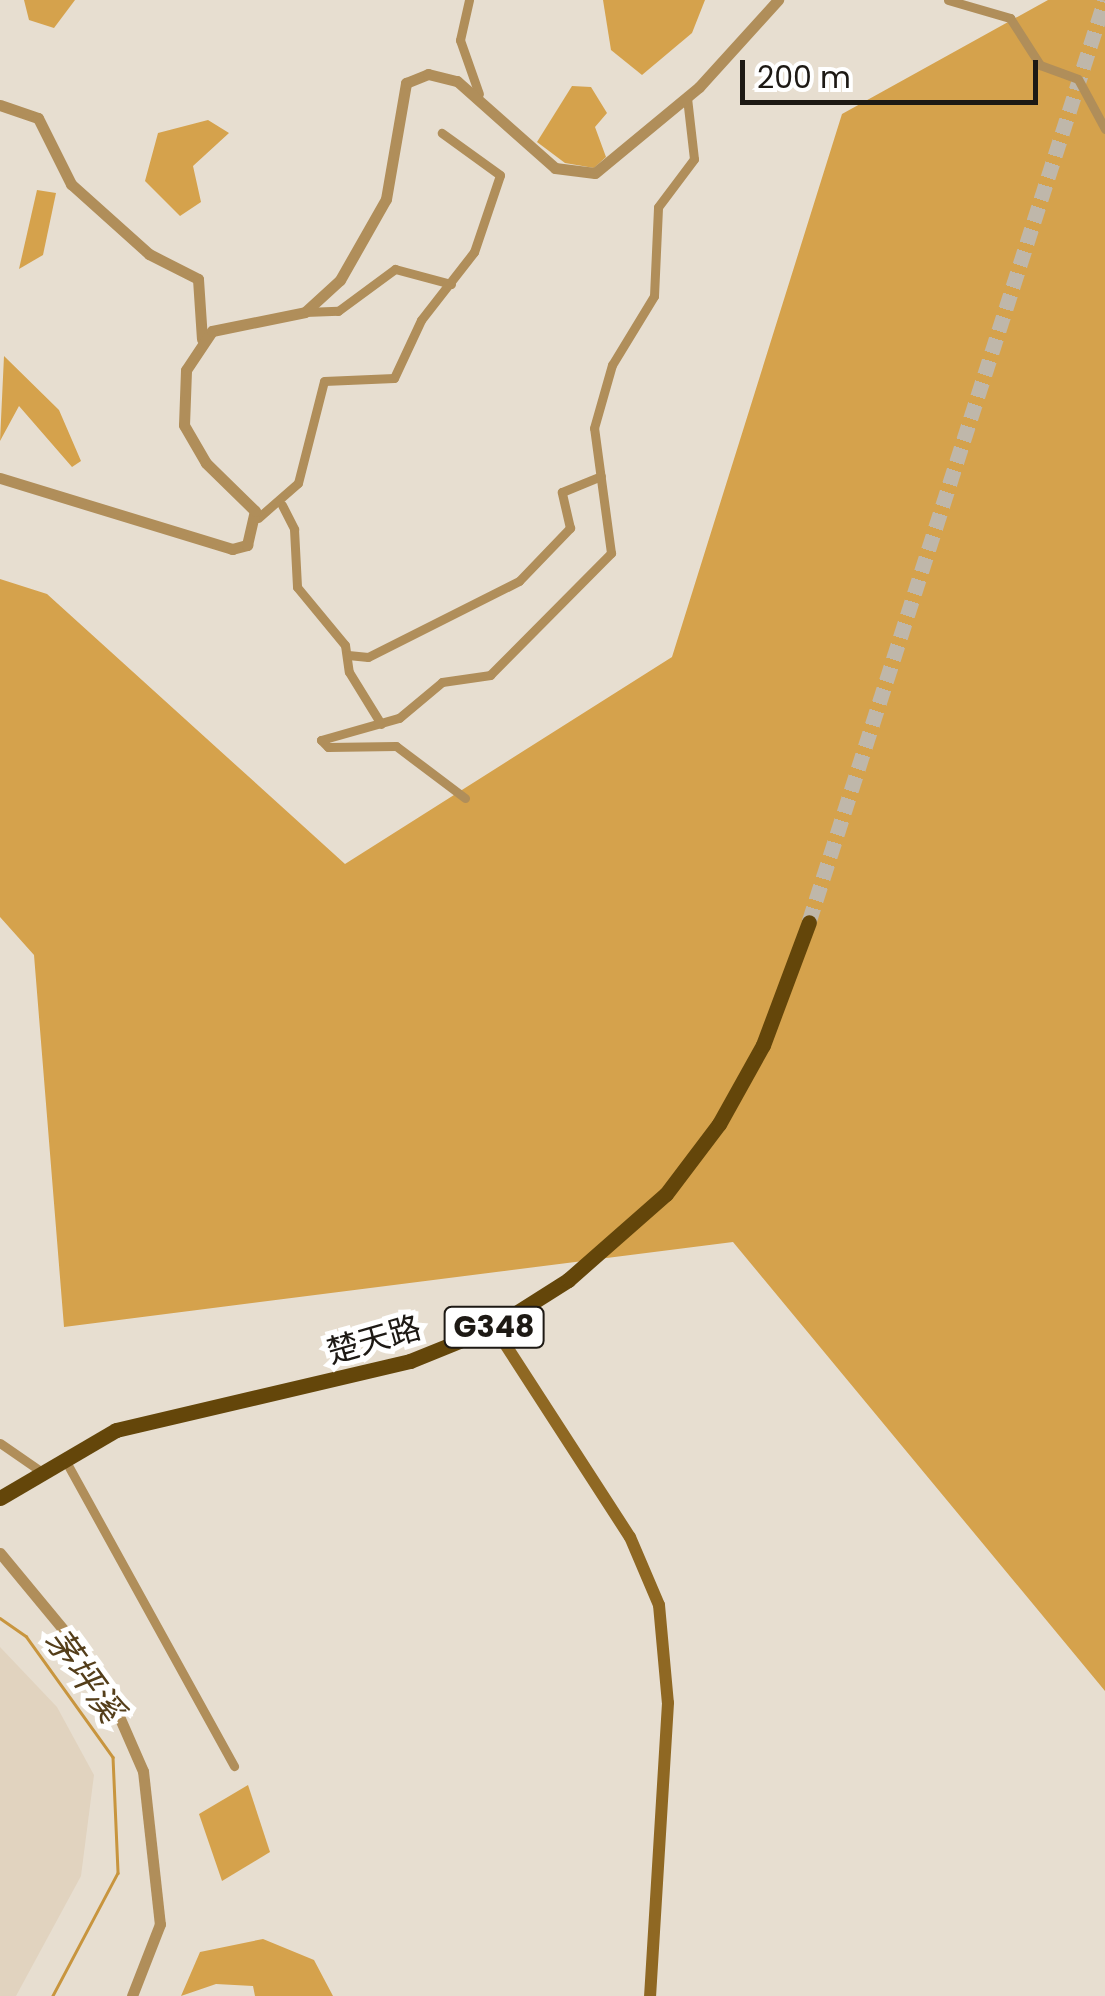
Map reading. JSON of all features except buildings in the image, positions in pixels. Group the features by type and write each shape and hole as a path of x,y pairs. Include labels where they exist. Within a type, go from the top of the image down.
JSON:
{"highway":[{"name":"楚天路","path":"0,1498 63,1456 156,1417 366,1373 494,1326 603,1254 694,1159 763,1045 809,922"}],"main road":[{"path":"494,1326 630,1537 659,1605 668,1703 650,1996"}],"street":[{"path":"469,0 460,40 479,94"},
{"path":"305,312 340,280 381,215 406,83 436,75 479,94 546,161 585,175 622,158 687,98 778,0"},
{"path":"948,0 1010,18 1040,65 1078,79 1105,129"},
{"path":"464,798 396,746 320,742 381,724 442,682 490,675 562,611 611,553 594,428 612,365 654,296 658,207 694,158 687,98"},
{"path":"0,104 38,118 71,184 149,254 198,279 202,339 183,380 184,425 258,518"},
{"path":"0,478 232,550 252,540 258,518 282,505 303,471 324,381 394,378 474,252 500,175 442,133"},
{"path":"202,339 238,322 338,311 395,268 451,284"},
{"path":"348,654 368,657 519,581 570,528 562,492 601,476"},
{"path":"282,505 294,529 297,587 348,654 381,724"},
{"path":"0,1444 39,1470"},
{"path":"63,1456 234,1766"},
{"path":"0,1553 102,1675 143,1771 160,1924 132,1996"}],"shaded area":[{"path":"24,0 75,0 54,28 29,20"},
{"path":"603,0 705,0 692,33 642,75 611,50"},
{"path":"1048,0 1105,0 1105,1691 733,1242 64,1327 34,955 0,917 0,579 47,594 345,864 672,657 842,114"},
{"path":"572,86 591,87 607,113 595,127 606,157 594,168 565,163 537,142"},
{"path":"208,120 229,133 193,166 201,202 180,216 145,181 158,133"},
{"path":"37,190 56,193 43,255 19,269"},
{"path":"4,356 59,410 81,461 72,467 19,406 0,441"},
{"path":"0,1647 57,1707 94,1775 81,1876 16,1996 0,1996"},
{"path":"248,1785 270,1852 222,1881 199,1814"},
{"path":"263,1939 314,1960 333,1996 255,1996 253,1986 216,1984 181,1996 200,1952"}],"waterway":[{"name":"茅坪溪","path":"0,1618 26,1636 113,1757 118,1873 53,1996"}],"tunnel":[{"path":"809,922 1105,0"}]}
